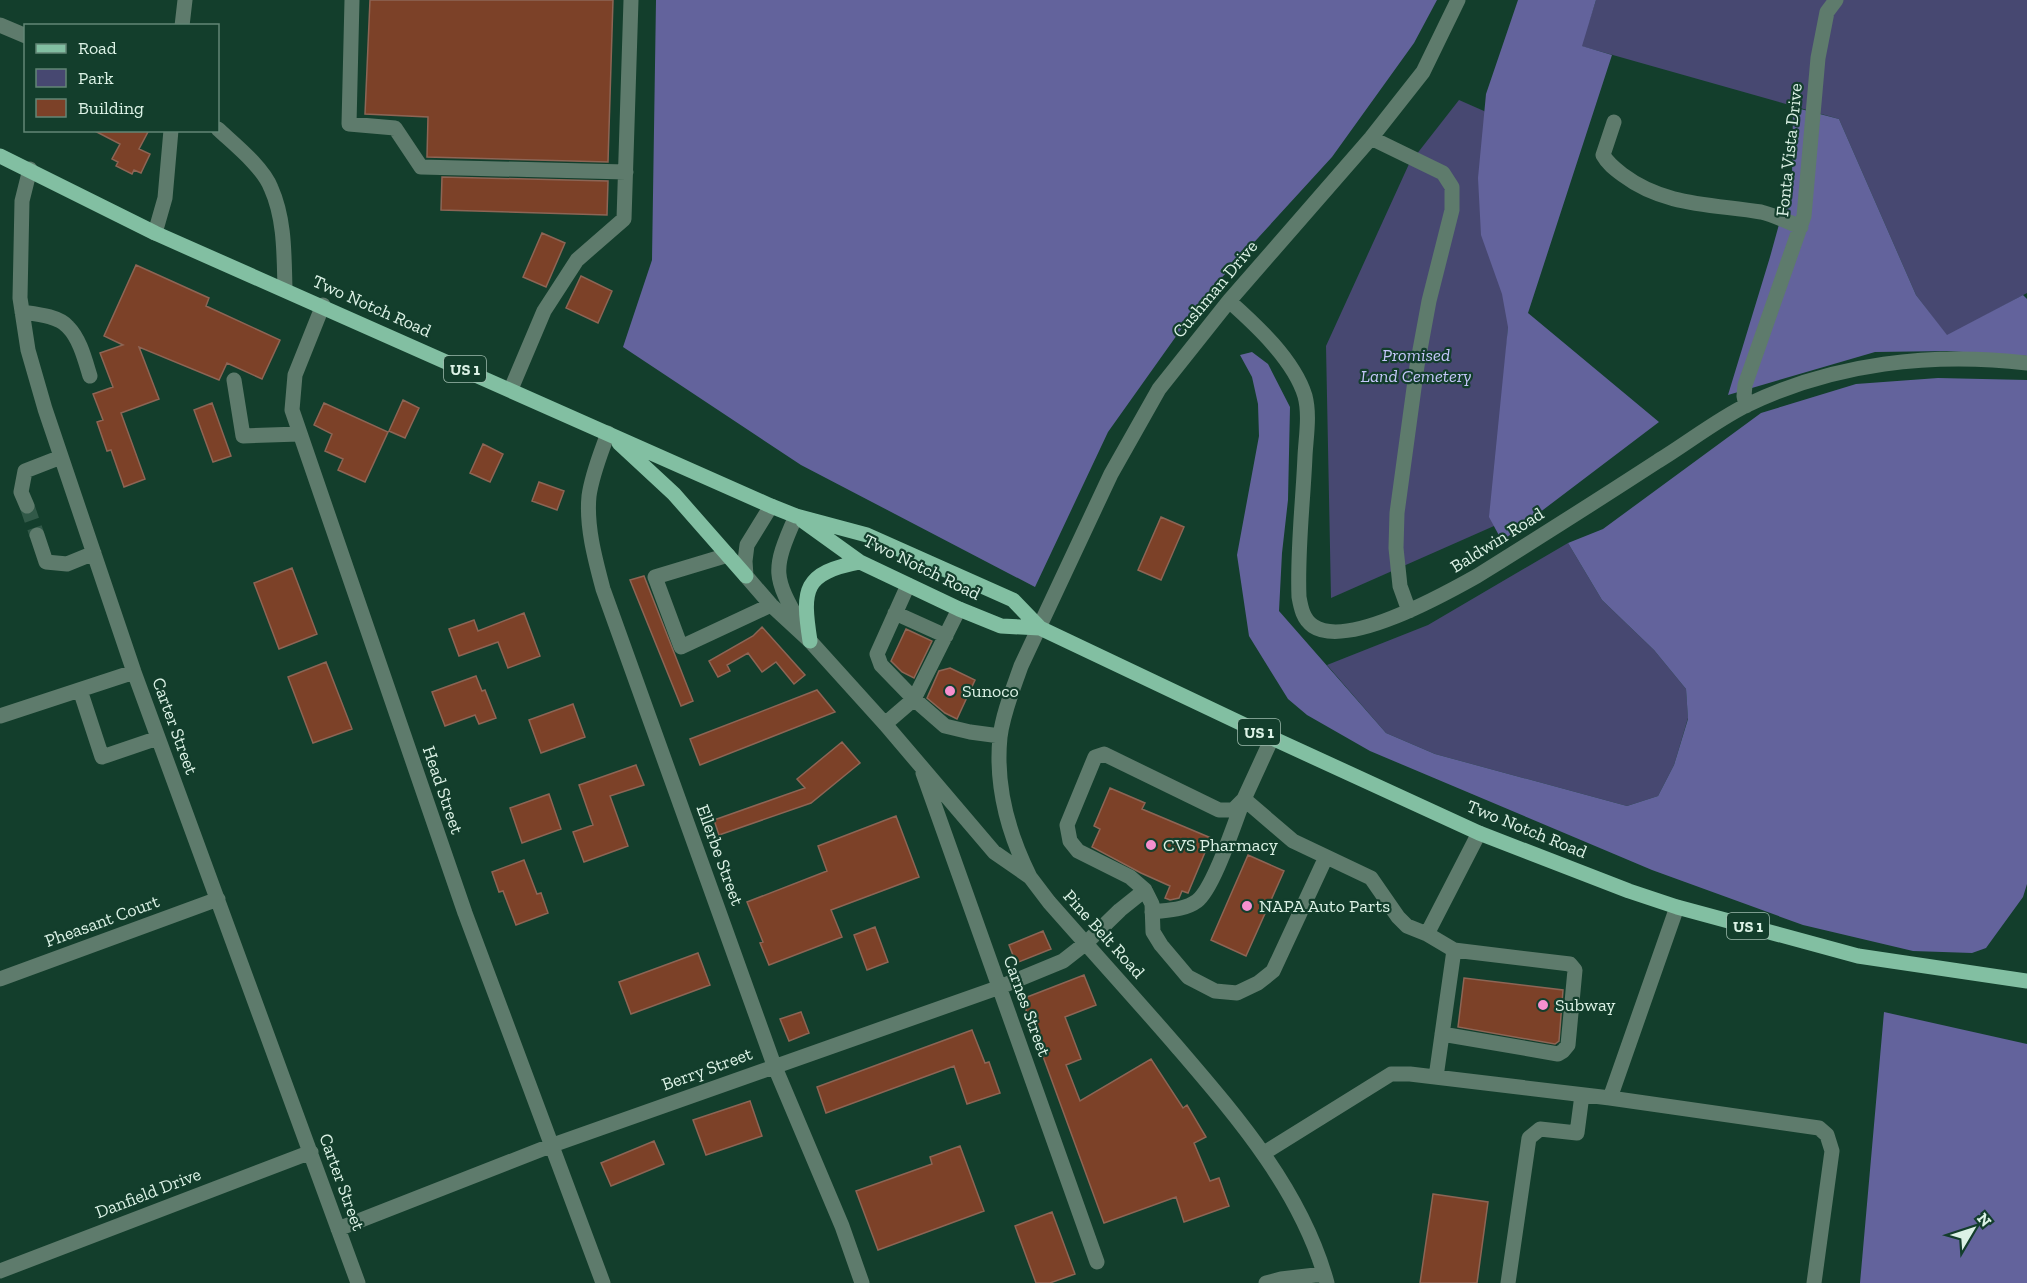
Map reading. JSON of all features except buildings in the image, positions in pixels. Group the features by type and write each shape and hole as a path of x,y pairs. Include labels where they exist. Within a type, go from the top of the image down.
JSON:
{"main road":[{"name":"Two Notch Road","path":"0,156 155,233 322,305 771,506 796,516 867,535 1012,600 1040,628 1479,833 1677,907 1858,956 2027,981"},
{"path":"608,433 674,494 746,576"},
{"name":"Two Notch Road","path":"796,516 860,562 959,609 1001,626 1040,628"},
{"path":"810,642 806,601 811,586 830,568 860,562"}],"street":[{"path":"182,24 185,0"},
{"path":"352,0 349,124 395,128 422,167 626,172"},
{"path":"511,389 544,311 577,260 624,219 631,0"},
{"name":"Cushman Drive","path":"1030,877 1014,844 1004,808 1000,736 1010,696 1021,666 1111,474 1159,389 1229,301 1371,138 1423,72 1458,0"},
{"name":"Fonta Vista Drive","path":"1746,406 1745,385 1804,216 1818,58 1827,12 1836,0"},
{"path":"0,25 24,35"},
{"path":"1614,122 1603,155 1607,163 1638,186 1669,199 1763,213 1800,227"},
{"path":"219,130 251,160 271,186 283,232 285,289"},
{"path":"155,233 165,198 171,132"},
{"path":"1371,138 1443,173 1452,187 1452,210 1429,301 1417,366 1397,513 1396,548 1400,586 1408,611"},
{"name":"Carter Street","path":"30,169 22,201 20,298 28,350 61,457 134,672 358,1283"},
{"name":"Baldwin Road","path":"1229,301 1253,322 1282,357 1300,384 1305,397 1306,438 1299,586 1301,609 1304,618 1311,625 1321,630 1334,632 1359,628 1434,600 1477,576 1746,406 1806,382 1863,367 1920,359 1953,358 2027,363"},
{"name":"Head Street","path":"322,305 295,375 292,410 465,913 603,1283"},
{"path":"22,312 48,317 68,325 80,347 90,376"},
{"path":"234,380 243,436 299,434"},
{"name":"Ellerbe Street","path":"608,433 591,484 589,498 591,533 603,589 774,1065 842,1226 862,1283"},
{"path":"27,506 21,492 25,471 61,457"},
{"path":"746,576 747,545 771,506"},
{"name":"Pine Belt Road","path":"796,516 782,548 778,577 810,642"},
{"path":"37,535 46,562 67,564 94,553"},
{"path":"728,555 655,577 681,647 771,605"},
{"name":"Pine Belt Road","path":"746,576 885,724 994,852 1030,877 1049,902 1207,1082 1263,1154 1299,1213 1311,1238 1325,1279"},
{"path":"908,585 877,654 881,666 945,726 1000,736"},
{"path":"885,724 914,699 959,609"},
{"path":"895,613 946,636"},
{"path":"0,716 134,672"},
{"path":"80,690 102,757 158,738"},
{"path":"1152,912 1182,908 1198,900 1210,884 1272,738"},
{"path":"1244,800 1233,810 1219,810 1104,754 1095,757 1067,825 1070,841 1078,851 1130,877 1145,890 1152,904 1153,932 1161,945 1188,976 1215,991 1237,993 1258,983 1273,971 1326,857"},
{"name":"Carnes Street","path":"920,765 1097,1262"},
{"path":"1244,800 1293,841 1371,878 1407,926 1427,934 1454,950 1570,964 1575,970 1568,1045 1563,1052 1558,1054 1442,1034"},
{"path":"1427,934 1479,833"},
{"name":"Berry Street","path":"338,1229 550,1146 1000,987 1063,961 1145,890"},
{"name":"Pheasant Court","path":"0,979 218,899"},
{"path":"1610,1098 1677,907"},
{"path":"1436,1077 1454,950"},
{"path":"1263,1154 1390,1074 1436,1077 1610,1098 1819,1128 1827,1135 1832,1151 1814,1283"},
{"path":"1508,1283 1529,1138 1540,1129 1577,1133 1582,1095"},
{"name":"Danfield Drive","path":"0,1271 311,1152"},
{"path":"1277,1282 1325,1279"}],"green space":[{"path":"1596,0 2027,0 2027,293 1947,336 1916,295 1839,119 1581,46"},
{"name":"Promised Land Cemetery","path":"1459,100 1484,111 1530,144 1508,327 1494,526 1331,598 1326,346 1409,164"},
{"path":"1568,543 1602,600 1654,650 1686,689 1688,718 1674,765 1658,796 1627,806 1435,754 1386,733 1327,665 1428,625"}],"shaded area":[{"path":"656,0 1437,0 1414,43 1332,157 1204,297 1108,432 1035,587 801,465 623,347 652,260"},
{"path":"1518,0 1596,0 1582,46 1612,55 1528,313 1659,422 1502,541 1489,517 1508,327 1502,294 1481,235 1478,178 1486,94"},
{"path":"1793,107 1839,119 1916,295 1947,335 2023,295 2027,299 2027,356 1947,351 1875,352 1728,395 1792,177"},
{"path":"1252,352 1268,364 1290,407 1288,500 1279,611 1386,733 1435,754 1627,806 1658,796 1674,765 1688,719 1686,689 1654,650 1602,600 1568,543 1603,529 1761,413 1856,384 1938,378 2027,380 2027,884 2023,897 1986,948 1972,953 1913,951 1803,925 1652,870 1370,751 1307,715 1288,699 1249,636 1237,555 1259,436 1258,404 1252,377 1240,355"},
{"path":"1884,1012 2027,1044 2027,1283 1860,1283"}],"tunnel":[{"path":"27,506 37,535"}],"place":[{"name":"Sunoco","path":"950,691"},
{"name":"CVS Pharmacy","path":"1151,845"},
{"name":"NAPA Auto Parts","path":"1247,906"},
{"name":"Subway","path":"1543,1005"}]}
